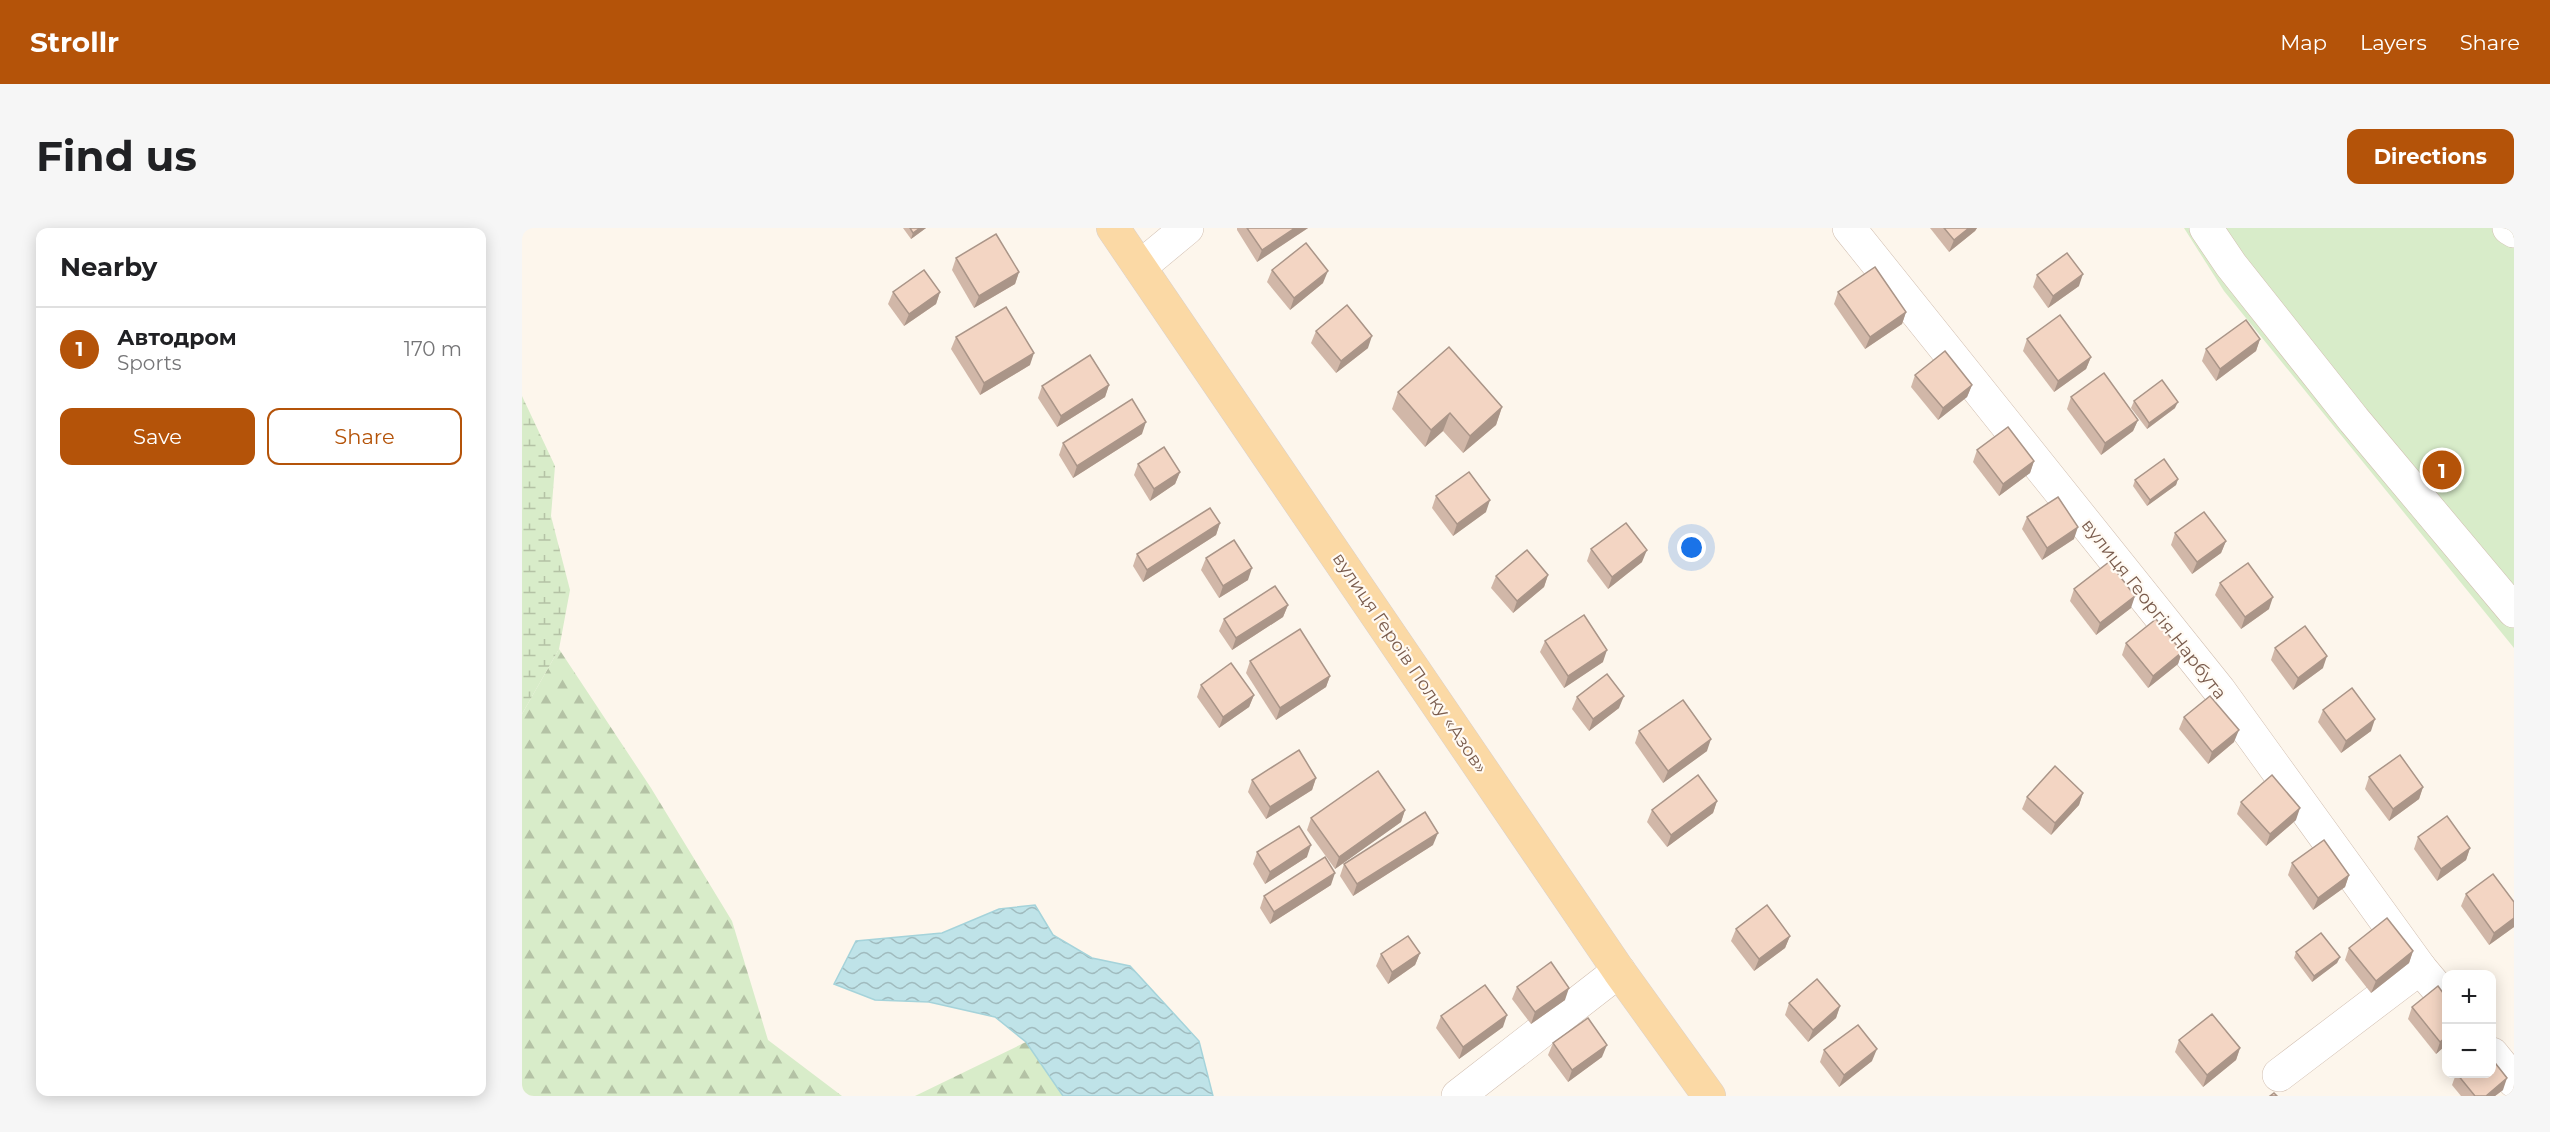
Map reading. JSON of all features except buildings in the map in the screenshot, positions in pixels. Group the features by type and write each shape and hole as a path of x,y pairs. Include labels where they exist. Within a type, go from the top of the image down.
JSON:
{"main road":[{"name":"вулиця Героїв Полку «Азов»","path":"1113,228 1619,971 1709,1096"}],"street":[{"path":"1140,267 1187,228"},
{"name":"вулиця Георгія Нарбута","path":"1849,228 2219,690 2420,968 2442,994"},
{"path":"2206,228 2231,265 2354,420 2514,611"},
{"path":"2509,228 2514,231"},
{"path":"2279,1075 2420,968"},
{"path":"1458,1096 1619,971"},
{"path":"2496,1059 2514,1081"}],"green space":[{"path":"2184,228 2514,228 2514,648 2224,291"},
{"path":"522,396 555,466 551,516 570,590 559,649 522,714"},
{"path":"559,649 651,788 732,921 768,1040 842,1096 522,1096 522,714"},
{"path":"1026,1042 1063,1096 915,1096"}],"water":[{"path":"1035,905 1053,935 1092,958 1130,966 1199,1041 1213,1096 1063,1096 1026,1042 995,1017 929,1002 875,1000 834,984 856,941 942,933 999,909"}],"place":[{"name":"Автодром","path":"2442,470"}]}
